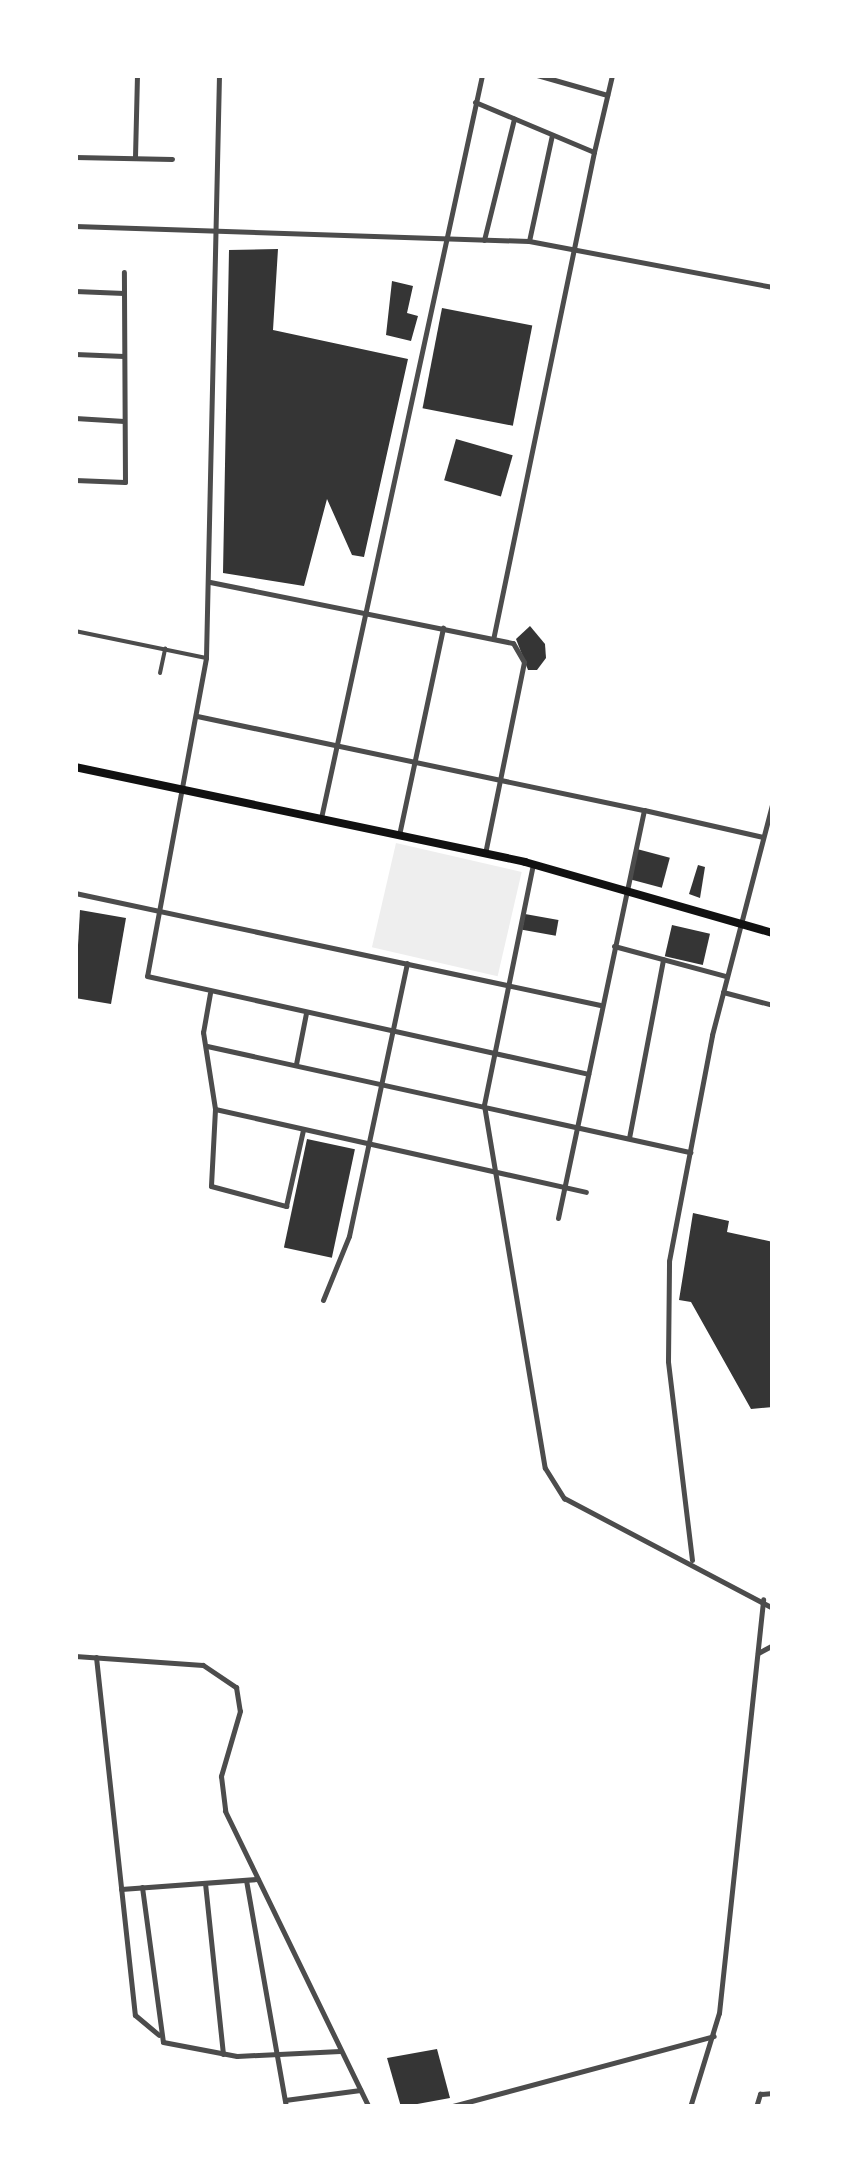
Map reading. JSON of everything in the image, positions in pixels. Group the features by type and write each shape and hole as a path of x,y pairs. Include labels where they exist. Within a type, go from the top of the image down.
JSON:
{"main road":[{"path":"75,767 532,864 773,933"}],"street":[{"path":"135,158 137,75"},
{"path":"218,75 206,658 148,976 588,1074"},
{"path":"321,818 443,240 482,75"},
{"path":"538,75 607,95"},
{"path":"493,638 612,75"},
{"path":"475,102 594,152"},
{"path":"484,240 514,118"},
{"path":"529,241 552,135"},
{"path":"75,157 172,159"},
{"path":"75,226 529,241 773,287"},
{"path":"75,480 124,482 124,272"},
{"path":"75,291 124,293"},
{"path":"75,354 124,356"},
{"path":"75,418 124,422"},
{"path":"210,582 513,643 524,662 484,853"},
{"path":"399,835 444,628"},
{"path":"75,631 206,658"},
{"path":"160,673 165,650"},
{"path":"196,716 763,838"},
{"path":"692,1560 666,1336 669,1261 722,992 773,800"},
{"path":"558,1218 644,810"},
{"path":"532,864 490,1052 484,1106 552,1484 579,1507 692,1560 772,1607"},
{"path":"75,893 602,1005"},
{"path":"614,946 726,976"},
{"path":"629,1138 663,960"},
{"path":"323,1300 344,1256 407,962"},
{"path":"210,992 206,1046 215,1108 210,1186 286,1206 303,1130"},
{"path":"722,992 773,1006"},
{"path":"296,1065 306,1013"},
{"path":"206,1046 691,1152"},
{"path":"215,1108 586,1192"},
{"path":"772,1607 773,1592"},
{"path":"690,2107 714,2036 763,1599"},
{"path":"756,1654 773,1645"},
{"path":"75,1656 203,1665 231,1680 240,1711 220,1788 258,1879 368,2107"},
{"path":"96,1657 136,2019 170,2046 223,2054 282,2056 341,2051"},
{"path":"121,1889 258,1879"},
{"path":"246,1880 282,2056 286,2104 360,2090"},
{"path":"205,1883 223,2054"},
{"path":"142,1887 159,2035"},
{"path":"450,2107 714,2036"},
{"path":"756,2107 760,2094 773,2093"}],"shaded area":[{"path":"396,843 522,872 498,976 372,947"}],"building":[{"path":"278,249 273,330 408,359 364,557 352,555 327,499 304,586 223,573 229,250"},
{"path":"392,281 413,286 407,313 418,316 411,341 386,335"},
{"path":"442,308 532,326 513,426 423,408"},
{"path":"456,439 513,455 501,497 444,480"},
{"path":"530,626 545,644 546,658 537,670 528,670 516,639"},
{"path":"637,849 670,858 662,888 629,879"},
{"path":"698,865 705,867 700,898 689,894"},
{"path":"80,910 126,918 111,1004 75,998"},
{"path":"525,914 558,920 556,936 522,930"},
{"path":"672,925 710,934 703,965 665,956"},
{"path":"307,1139 355,1149 332,1258 284,1248"},
{"path":"693,1213 729,1221 727,1232 773,1242 773,1407 751,1409 691,1302 679,1300"},
{"path":"437,2049 450,2098 401,2107 387,2058"}]}
